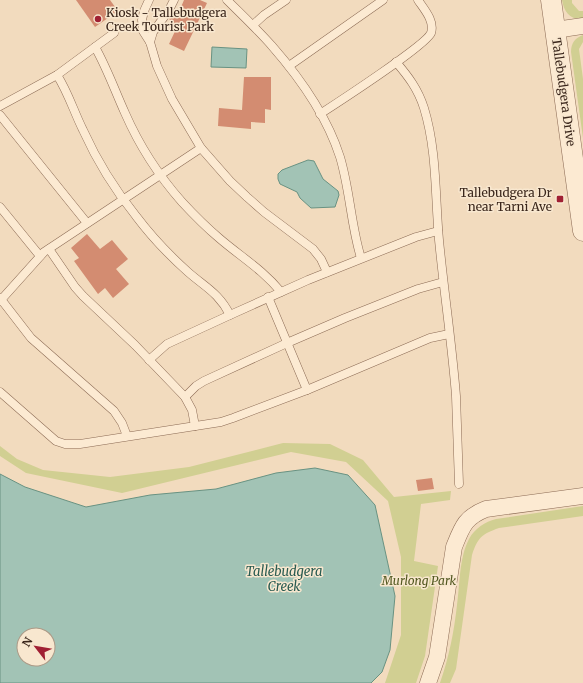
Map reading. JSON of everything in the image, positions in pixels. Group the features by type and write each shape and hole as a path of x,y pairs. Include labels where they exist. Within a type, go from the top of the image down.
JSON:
{"street":[{"name":"Tallebudgera Drive","path":"551,0 583,231"},
{"path":"556,30 583,26"},
{"path":"428,683 437,657 454,547 459,533 466,521 475,514 486,509 583,496"}],"lane":[{"path":"149,0 144,12 142,26 143,31 150,42 157,66 172,99 201,148 230,181 247,197 264,212 313,248 321,259 327,272"},
{"path":"170,8 174,0"},
{"path":"227,0 253,25 289,66 320,114 339,155 345,175 356,240 362,258"},
{"path":"253,25 286,0"},
{"path":"289,66 383,0"},
{"path":"320,114 426,40 431,33 432,23 418,0"},
{"path":"150,42 153,32 164,17"},
{"path":"0,106 57,75 114,33"},
{"path":"96,47 132,128 160,174 205,226 262,271 280,292"},
{"path":"396,62 413,83 418,92 426,114 429,128 443,282 456,395 459,484"},
{"path":"57,75 66,90 95,155 123,199 166,251 189,273 217,295 225,305 230,315"},
{"path":"0,115 87,223"},
{"path":"127,436 122,423 114,410 31,338 0,300 40,256 49,249 201,148"},
{"path":"0,207 40,256"},
{"path":"149,360 167,344 268,297 416,237 438,231"},
{"path":"49,249 75,287 185,397 192,410 195,426"},
{"path":"185,397 196,386 204,381 287,343 418,289 443,282"},
{"path":"268,297 307,390"},
{"path":"0,392 52,438 61,443 72,445 80,444 195,426 233,418 307,390 430,338 449,334"}],"green space":[{"path":"562,0 572,0 572,3 579,11 583,11 583,19 571,17 566,12"},
{"path":"583,35 583,42 579,49 583,79 583,138 571,52 574,41"},
{"name":"Murlong Park","path":"283,443 330,444 363,460 394,497 451,491 450,500 421,504 414,561 438,566 425,656 416,683 385,683 401,635 401,557 388,501 346,462 291,452 122,493 26,473 0,456 0,446 17,459 43,470 110,477 189,467"},
{"path":"583,506 583,516 499,528 488,532 481,537 476,544 472,555 456,669 450,683 440,683 453,635 463,554 469,539 474,532 484,524 496,519"}],"water":[{"path":"212,47 247,49 246,68 211,67"},
{"path":"308,160 314,161 323,179 338,191 339,195 335,207 311,208 300,198 297,192 280,184 278,174 282,170"},
{"name":"Tallebudgera Creek","path":"315,468 348,475 375,505 395,596 390,650 382,672 371,683 0,683 0,474 25,487 86,507 150,495 216,489 276,473"}],"building":[{"name":"Kiosk - Tallebudgera Creek Tourist Park","path":"76,0 110,0 118,11 95,27"},
{"path":"184,0 200,0 207,3 184,51 169,44 178,25 169,19 168,13 175,10 179,12"},
{"path":"244,77 271,77 271,110 265,109 265,123 251,122 251,129 218,126 219,108 242,110"},
{"path":"87,234 100,249 112,240 128,259 116,269 129,284 113,298 105,288 98,294 74,261 79,258 71,248"},
{"path":"432,478 434,489 418,491 416,480"}],"place":[{"name":"Kiosk - Tallebudgera Creek Tourist Park","path":"98,19"},
{"name":"Tallebudgera Dr near Tarni Ave","path":"560,199"}]}
